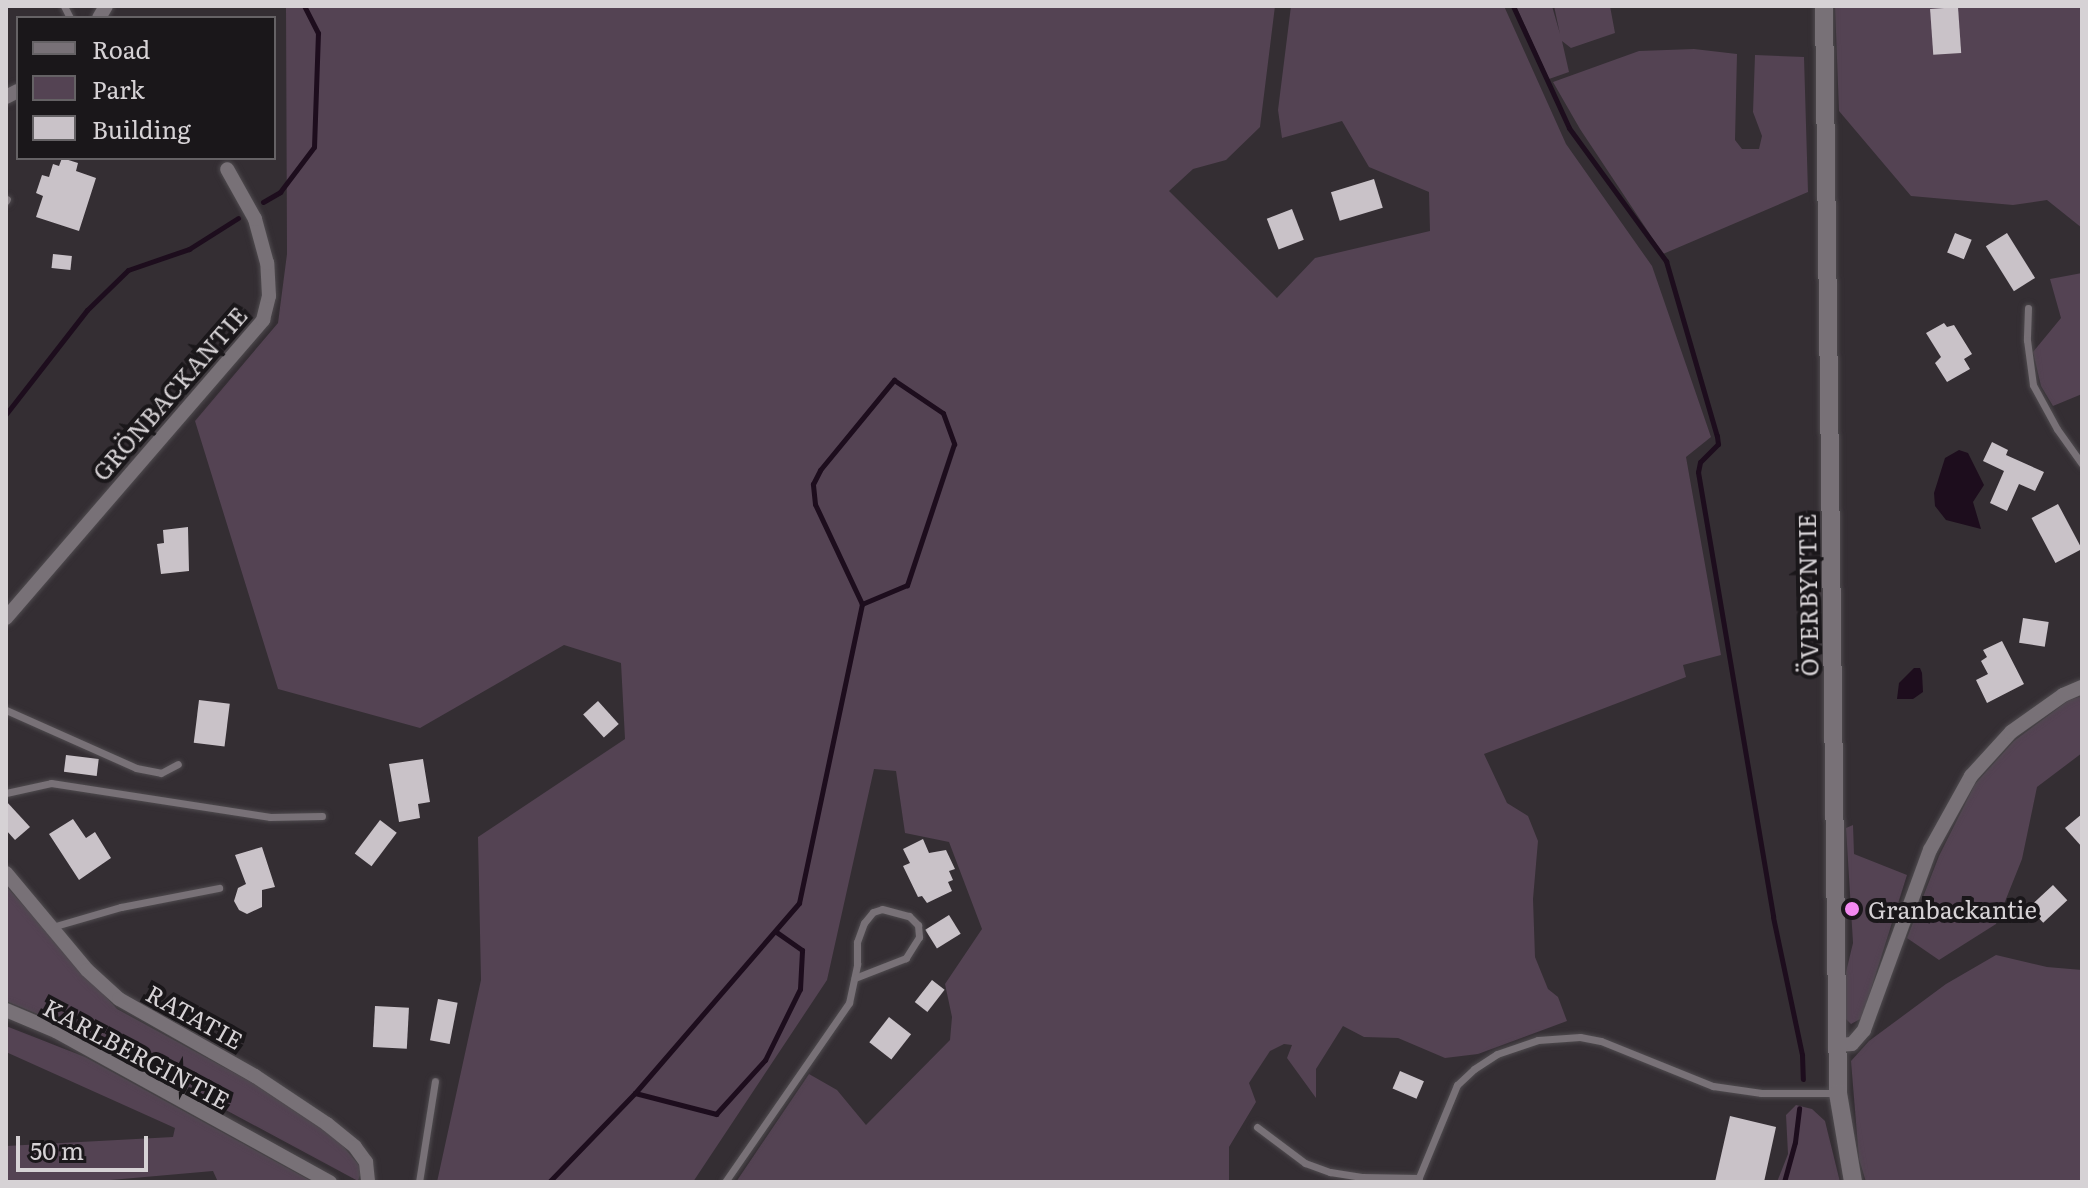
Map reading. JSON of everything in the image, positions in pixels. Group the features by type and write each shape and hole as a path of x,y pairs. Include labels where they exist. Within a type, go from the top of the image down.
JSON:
{"street":[{"name":"ÖVERBYNTIE","path":"1824,6 1838,1093 1853,1182"},
{"name":"GRÖNBACKANTIE","path":"6,618 263,320 269,296 267,263 255,219 227,169"},
{"path":"1837,1045 1859,1039 1930,850 1971,776 2011,732 2063,695 2082,687"},
{"name":"RATATIE","path":"6,873 87,970 119,999 255,1076 327,1124 355,1147 366,1162 368,1182"},
{"name":"KARLBERGINTIE","path":"6,1010 56,1031 330,1182"}],"lane":[{"path":"2028,308 2027,340 2033,385 2057,429 2082,464"},
{"path":"6,710 136,768 161,773 178,764"},
{"path":"6,793 51,783 270,817 322,816"},
{"path":"50,928 121,907 219,888"},
{"path":"725,1182 849,1003 855,978 857,942 873,912 882,909 909,916 918,925 919,937 906,958 855,978"},
{"path":"1257,1127 1305,1163 1330,1172 1418,1180 1457,1085 1474,1069 1497,1054 1538,1040 1580,1037 1601,1041 1713,1086 1761,1093 1838,1093"},
{"path":"419,1182 435,1081"}],"green space":[{"path":"286,6 1275,6 1260,127 1226,160 1193,169 1169,191 1277,298 1315,258 1430,231 1429,192 1369,167 1342,121 1282,138 1278,110 1291,6 1504,6 1566,144 1652,266 1711,437 1686,457 1721,655 1683,665 1686,677 1484,754 1507,803 1528,816 1538,841 1533,899 1535,957 1548,989 1558,997 1567,1021 1478,1054 1445,1058 1398,1038 1364,1037 1343,1026 1316,1069 1316,1098 1287,1058 1292,1045 1284,1044 1270,1051 1249,1083 1256,1102 1229,1147 1229,1182 736,1182 809,1074 837,1090 866,1125 950,1040 952,1017 945,984 982,929 949,842 905,833 896,771 874,769 827,980 693,1182 437,1182 481,980 478,837 625,739 621,663 564,645 420,728 278,689 195,421 278,323 287,254"},
{"path":"1516,6 1552,6 1560,34 1554,6 1610,6 1615,33 1571,48 1562,41 1569,72 1549,79"},
{"path":"1835,6 2082,6 2082,228 2047,200 2013,205 1911,196 1839,111"},
{"path":"1694,49 1737,54 1735,140 1742,149 1759,149 1762,136 1753,112 1755,55 1804,57 1808,192 1663,254 1580,129 1553,82 1639,51"},
{"path":"2082,273 2082,394 2053,406 2041,386 2033,352 2061,318 2050,279"},
{"path":"2082,696 2082,753 2037,787 2022,859 1996,924 1939,960 1907,938 1939,856 1975,784 2014,741 2069,700"},
{"path":"1853,825 1854,854 1907,875 1862,1018 1851,1024 1846,1019 1846,972 1853,943 1846,828"},
{"path":"6,886 117,1009 251,1082 338,1140 362,1169 358,1181 79,1031 6,1001"},
{"path":"1996,955 2047,967 2082,970 2082,1182 1866,1182 1859,1159 1851,1061 1869,1041 1946,984"},
{"path":"6,1026 85,1057 313,1182 218,1182 213,1171 88,1182 6,1182 6,1146 173,1137 175,1128 6,1052"},
{"path":"1796,1105 1812,1109 1825,1121 1840,1182 1777,1182 1788,1154 1786,1115"}],"shaded area":[{"path":"1959,450 1968,453 1984,485 1973,502 1981,529 1946,520 1935,506 1934,493 1945,458"},
{"path":"1914,668 1920,668 1922,673 1923,692 1913,699 1897,699 1899,683"}],"building":[{"path":"1958,7 1961,53 1933,55 1930,9"},
{"path":"61,160 78,163 76,171 96,178 79,231 36,217 43,196 36,193 42,175 49,177 53,164 59,166"},
{"path":"1374,179 1383,208 1340,221 1331,192"},
{"path":"1292,209 1304,240 1279,249 1267,219"},
{"path":"1955,233 1972,240 1964,259 1947,252"},
{"path":"2007,233 2035,278 2014,291 1986,246"},
{"path":"53,254 72,256 70,270 52,268"},
{"path":"1944,323 1947,327 1954,325 1972,354 1964,359 1970,369 1947,382 1935,363 1941,357 1926,333"},
{"path":"1992,442 2008,450 2006,455 2044,472 2035,491 2019,484 2007,511 1990,503 2004,471 1983,461"},
{"path":"2058,504 2082,549 2055,563 2032,518"},
{"path":"188,527 189,571 161,574 157,544 164,543 163,530"},
{"path":"2023,618 2049,622 2045,647 2019,643"},
{"path":"2002,641 2024,684 1987,703 1976,680 1988,674 1981,661 1987,657 1983,650"},
{"path":"199,700 230,704 225,746 194,743"},
{"path":"598,701 619,724 604,737 583,714"},
{"path":"66,755 99,759 97,776 64,772"},
{"path":"423,759 430,802 418,804 420,818 399,822 389,764"},
{"path":"6,801 30,827 15,840 6,830"},
{"path":"2082,814 2082,847 2065,828"},
{"path":"73,819 86,838 95,832 111,858 79,880 49,834"},
{"path":"380,820 397,833 371,866 355,854"},
{"path":"923,839 929,853 946,850 955,869 949,871 953,880 948,882 952,891 927,903 922,896 918,897 903,866 910,863 903,849"},
{"path":"262,847 275,887 262,890 262,907 247,914 239,910 234,901 238,888 246,884 235,855"},
{"path":"2053,885 2067,900 2043,923 2029,908"},
{"path":"949,915 961,934 937,948 925,930"},
{"path":"932,980 945,990 927,1012 915,1002"},
{"path":"438,999 458,1003 450,1044 430,1040"},
{"path":"375,1006 409,1008 407,1049 373,1047"},
{"path":"889,1017 911,1034 891,1059 869,1042"},
{"path":"1400,1071 1424,1081 1417,1099 1393,1088"},
{"path":"1730,1116 1776,1127 1764,1182 1715,1182"}],"waterway":[{"path":"263,202 280,192 314,147 318,33 304,6"},
{"path":"1513,6 1569,128 1666,261 1717,436 1718,444 1700,462 1698,472 1773,917 1802,1055 1803,1079"},
{"path":"6,414 87,310 128,270 189,249 238,218"},
{"path":"549,1182 635,1093 799,903 862,604 815,504 813,484 820,470 894,380 943,413 954,444 907,585 862,604"},
{"path":"635,1093 716,1114 765,1060 800,989 802,950 776,932"},
{"path":"1784,1182 1795,1142 1799,1108"}],"place":[{"name":"Granbackantie","path":"1852,909"}]}
